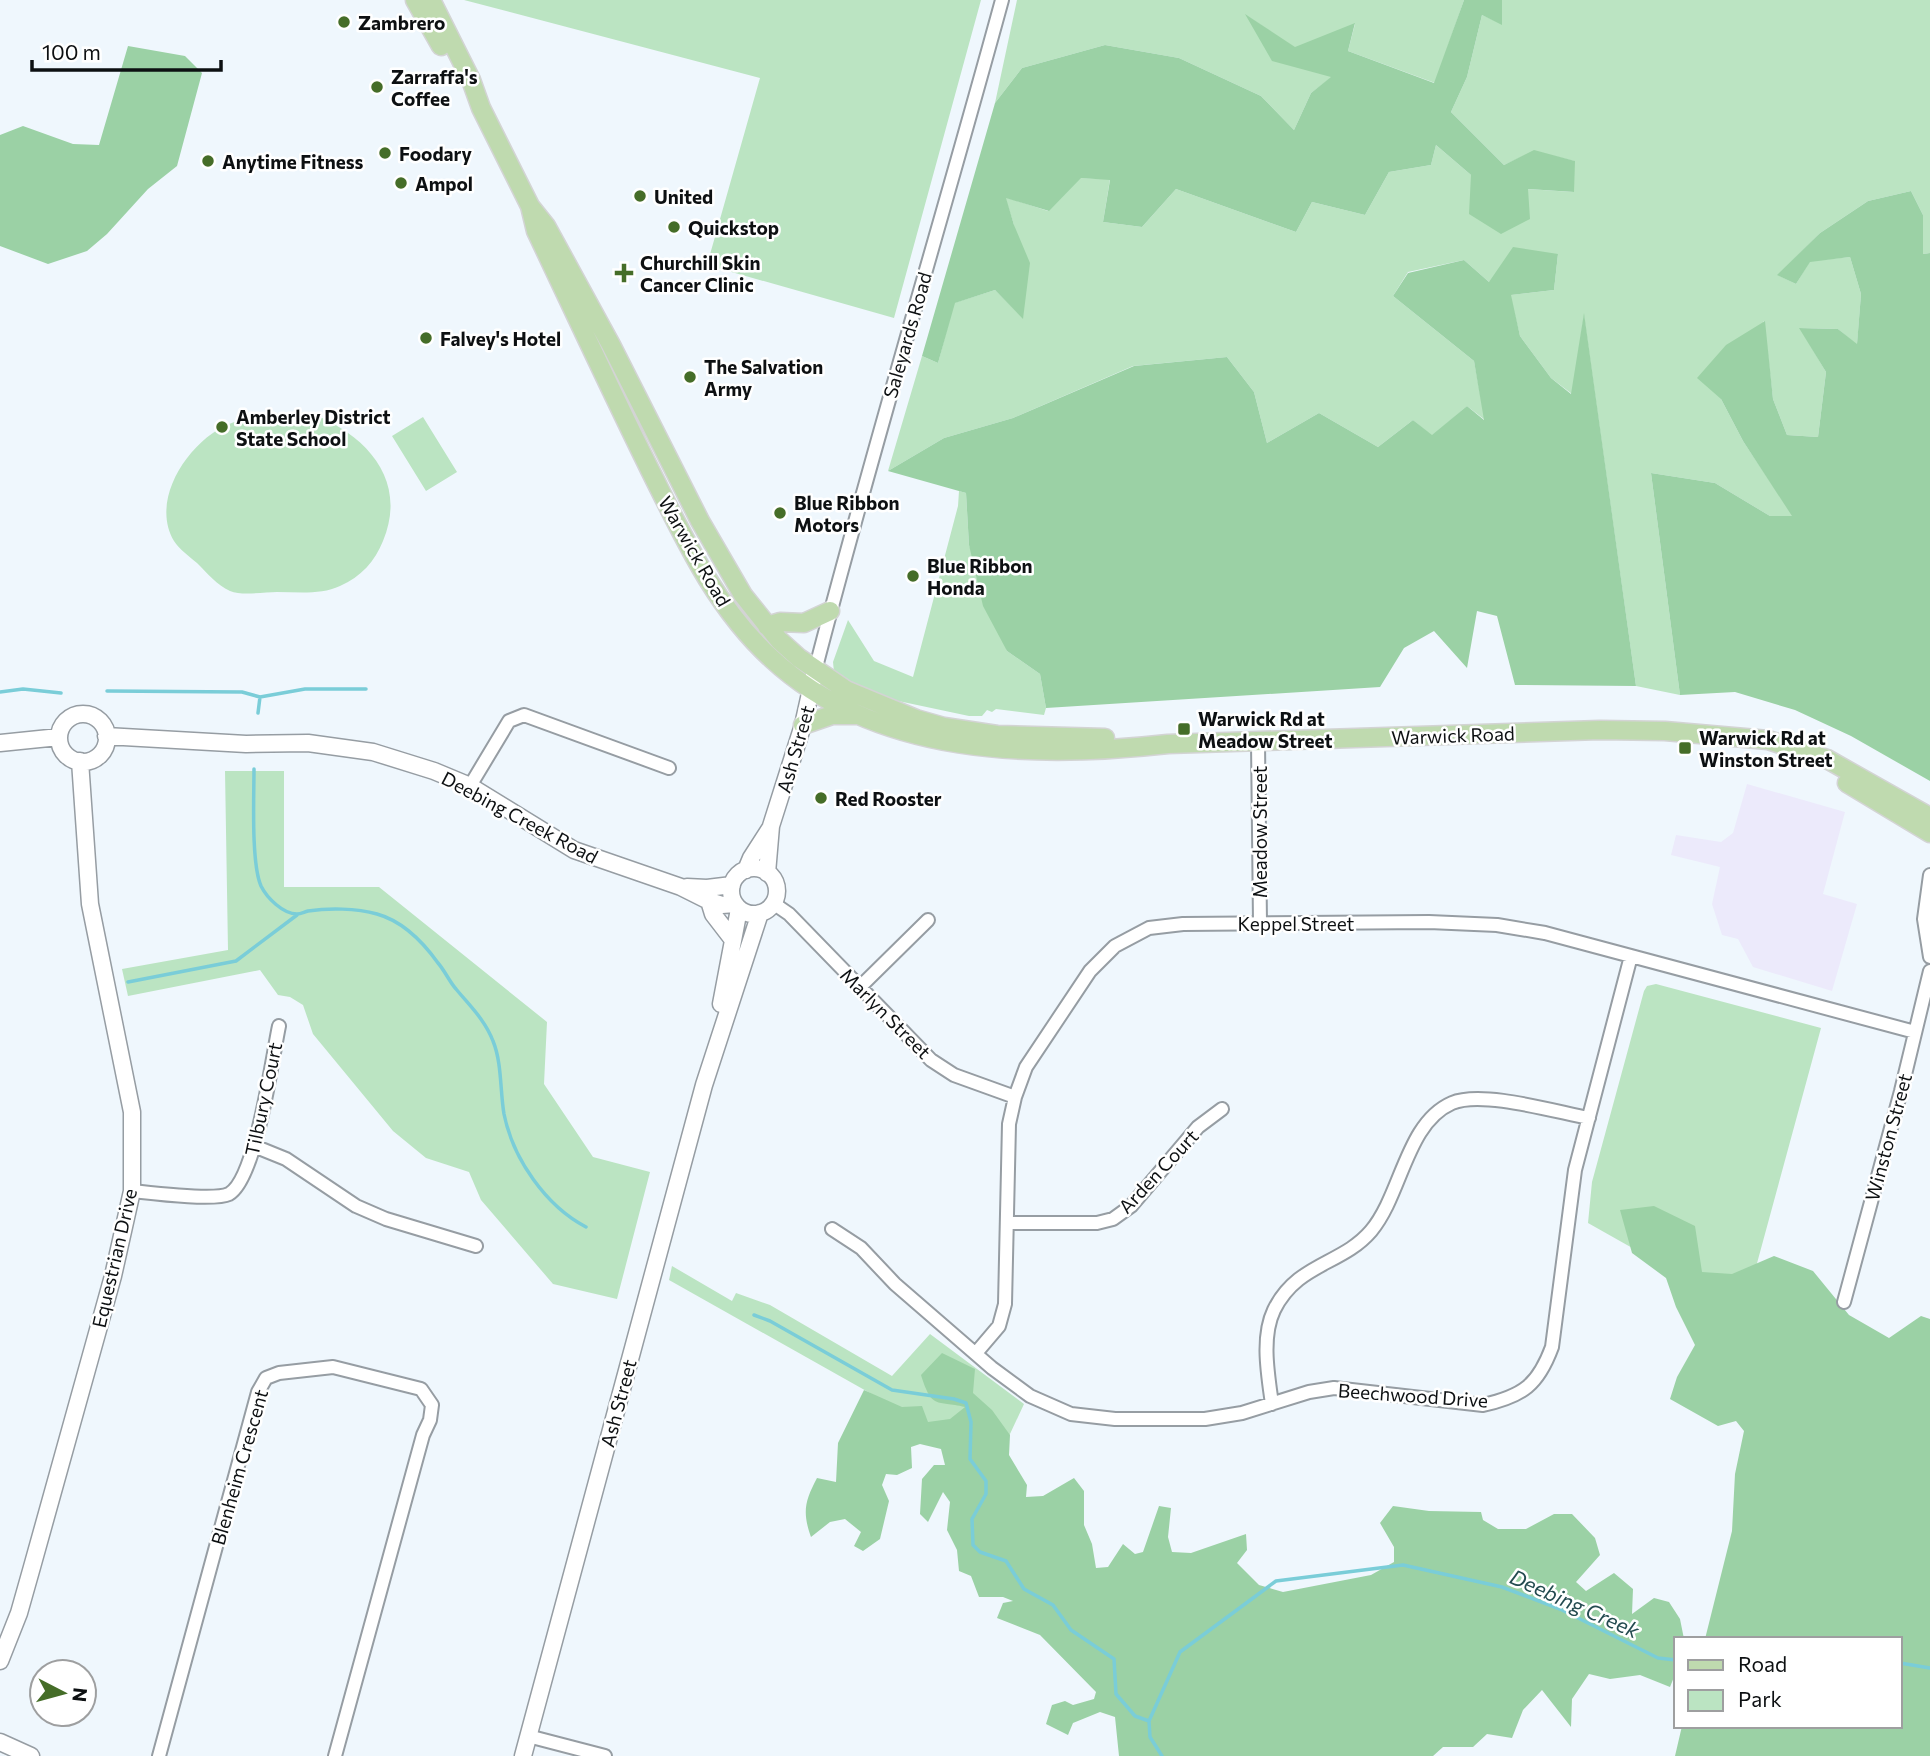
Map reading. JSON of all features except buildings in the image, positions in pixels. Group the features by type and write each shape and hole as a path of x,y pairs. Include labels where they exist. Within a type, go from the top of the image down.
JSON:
{"main road":[{"name":"Warwick Road","path":"415,0 451,64 481,108"},
{"name":"Warwick Road","path":"430,0 530,206 546,226 611,345 700,521 743,596 813,680 863,715 930,739 997,748 1124,749 1168,744 1600,730 1665,731 1768,740 1827,759 1930,817"},
{"name":"Warwick Road","path":"530,206 536,231 694,559 727,610 774,661 813,680 944,727 997,735 1132,738 1168,744"},
{"path":"768,626 780,622 804,622 831,611"},
{"path":"803,725 832,715 863,715"},
{"name":"Warwick Road","path":"1737,738 1806,762 1831,774 1930,833"}],"street":[{"name":"Saleyards Road","path":"813,680 870,464 1002,0"},
{"name":"Ash Street","path":"767,873 771,826 803,725 813,680"},
{"path":"80,714 97,718 102,724 106,745 93,759 80,761 65,753 59,737 66,720 80,714"},
{"path":"470,786 509,720 524,715 669,768"},
{"name":"Deebing Creek Road","path":"106,736 246,744 308,743 373,752 434,771 470,786 574,850 681,887 709,901 737,906"},
{"path":"0,743 59,737"},
{"name":"Meadow Street","path":"1258,742 1260,922"},
{"name":"Equestrian Drive","path":"0,1661 33,1567 113,1276 132,1191 132,1112 90,904 80,761"},
{"name":"Ash Street","path":"746,870 771,826"},
{"path":"746,870 767,873 776,888 767,908 745,912 732,898 732,885 740,873 746,870"},
{"path":"1930,875 1924,919 1930,957"},
{"name":"Deebing Creek Road","path":"681,887 732,885"},
{"path":"709,901 713,914 733,940"},
{"name":"Ash Street","path":"714,1051 737,906"},
{"name":"Ash Street","path":"523,1756 714,1051 728,1016 750,939 767,908"},
{"name":"Marlyn Street","path":"767,908 789,914 931,1060 954,1075 1015,1097"},
{"path":"860,986 928,920"},
{"name":"Keppel Street","path":"976,1353 999,1326 1005,1304 1009,1124 1015,1097 1027,1067 1090,971 1115,946 1149,929 1183,924 1260,922 1497,925 1545,933 1915,1032"},
{"name":"Beechwood Drive","path":"832,1229 861,1248 895,1284 1030,1396 1071,1414 1115,1419 1205,1419 1242,1413 1309,1392 1334,1388 1483,1405 1505,1400 1528,1388 1544,1370 1552,1347 1573,1183 1631,956"},
{"name":"Winston Street","path":"1844,1302 1930,971"},
{"name":"Tilbury Court","path":"132,1191 208,1197 227,1195 238,1185 247,1169 254,1146 279,1026"},
{"path":"1272,1404 1268,1331 1273,1312 1284,1291 1307,1271 1353,1247 1371,1231 1388,1205 1418,1136 1434,1115 1453,1102 1478,1099 1589,1118"},
{"name":"Arden Court","path":"1007,1223 1097,1223 1113,1219 1131,1206 1198,1127 1222,1109"},
{"path":"254,1146 286,1159 356,1206 386,1219 476,1246"},
{"name":"Blenheim Crescent","path":"159,1756 258,1392 266,1378 279,1373 333,1367 421,1390 432,1405 335,1756"},
{"path":"528,1736 605,1756"},
{"path":"0,1742 32,1756"}],"shaded area":[{"path":"1747,784 1845,812 1823,894 1857,904 1832,991 1753,967 1738,939 1722,935 1712,904 1720,867 1671,855 1676,835 1721,842 1733,833"}],"green space":[{"path":"464,0 981,0 894,318 707,265 760,78"},
{"path":"1017,0 1464,0 1435,83 1348,51 1355,24 1295,48 1246,15 1332,77 1311,93 1294,130 1261,96 1179,58 1105,45 1022,68 995,103"},
{"path":"1464,0 1502,0 1502,25 1482,15 1467,77 1451,112 1504,165 1534,150 1575,161 1574,192 1528,189 1530,219 1501,234 1469,214 1471,175 1436,145 1431,165 1389,172 1365,215 1312,202 1296,232 1176,189 1142,227 1103,222 1110,180 1081,178 1049,211 1006,198 1030,263 1023,319 995,290 955,303 938,363 922,356 995,103 1022,68 1105,45 1179,58 1261,96 1294,130 1311,93 1331,77 1272,61 1245,14 1295,47 1355,23 1348,51 1434,83"},
{"path":"1502,0 1930,0 1930,253 1923,254 1923,215 1911,191 1868,201 1820,233 1778,275 1796,284 1810,261 1850,257 1861,294 1857,345 1838,329 1800,328 1826,372 1818,437 1787,435 1773,399 1764,321 1721,399 1743,441 1793,516 1770,516 1715,483 1651,473 1680,695 1636,686 1584,316 1572,394 1551,378 1520,336 1510,295 1554,290 1558,254 1489,282 1464,260 1408,272 1393,296 1474,361 1485,420 1467,406 1432,436 1413,420 1378,447 1319,413 1267,443 1254,392 1227,357 1133,366 1013,418 944,438 888,471 922,356 938,363 954,303 995,290 1023,318 1014,225 1005,197 1048,211 1080,178 1110,179 1103,222 1142,227 1176,189 1296,232 1312,202 1365,215 1389,172 1431,165 1436,145 1471,175 1527,189 1573,192 1574,161 1534,151 1504,165 1451,112 1467,77 1482,15 1502,24"},
{"path":"128,46 185,56 202,73 177,166 148,189 107,234 87,251 48,264 0,246 0,135 23,126 73,144 99,145"},
{"path":"1911,191 1923,215 1923,254 1930,253 1930,781 1851,736 1795,710 1735,692 1680,695 1651,473 1715,483 1770,516 1792,516 1743,441 1721,399 1697,378 1726,345 1765,321 1773,399 1787,435 1818,437 1826,372 1799,328 1838,329 1857,344 1861,294 1850,257 1810,262 1796,284 1777,275 1820,233 1868,201"},
{"path":"1513,247 1558,254 1554,290 1511,295 1520,336 1551,378 1571,394 1584,313 1636,686 1515,685 1497,616 1477,611 1467,668 1434,631 1404,648 1380,687 1046,708 1040,674 1007,651 983,606 969,545 966,493 888,471 944,438 1013,418 1134,366 1227,357 1254,392 1267,443 1319,413 1378,447 1413,420 1432,435 1467,406 1484,420 1474,361 1393,296 1408,273 1464,260 1489,282"},
{"path":"308,412 347,432 363,445 376,461 385,478 390,497 390,518 383,541 376,555 361,573 333,589 247,594 230,591 212,579 174,541 168,525 170,490 188,457 214,432 239,420"},
{"path":"423,417 457,472 426,491 392,436"},
{"path":"959,491 966,493 969,545 1007,651 1040,674 1046,708 1044,715 996,709 992,712 987,710 982,716 969,716 870,695 834,672 833,662 848,620 874,661 913,677 958,506"},
{"path":"225,771 284,771 284,887 379,887 547,1022 544,1084 593,1157 650,1172 617,1299 553,1284 481,1200 469,1172 426,1158 393,1131 313,1034 303,1005 290,997 278,995 260,970 128,996 122,969 228,950"},
{"path":"1656,984 1821,1028 1744,1311 1588,1223 1592,1182 1644,991 1647,986"},
{"path":"1654,1206 1695,1226 1702,1272 1732,1274 1774,1256 1813,1271 1849,1315 1889,1338 1921,1316 1930,1319 1930,1756 1675,1756 1682,1728 1902,1728 1902,1637 1706,1637 1732,1531 1735,1474 1744,1431 1736,1421 1718,1426 1670,1399 1677,1377 1695,1345 1676,1307 1666,1278 1632,1253 1620,1210"},
{"path":"672,1266 732,1301 736,1293 770,1305 892,1376 930,1334 1024,1404 996,1464 669,1280"},
{"path":"942,1353 975,1369 973,1393 992,1410 1010,1435 1009,1455 1027,1485 1026,1497 1043,1496 1074,1478 1084,1491 1084,1525 1092,1544 1096,1568 1108,1567 1123,1544 1135,1554 1143,1552 1159,1506 1171,1508 1168,1537 1172,1552 1191,1553 1246,1534 1247,1550 1237,1563 1259,1585 1283,1592 1371,1575 1394,1562 1394,1547 1380,1523 1393,1506 1429,1511 1481,1512 1483,1520 1498,1529 1526,1529 1554,1514 1572,1514 1595,1538 1600,1555 1576,1582 1586,1591 1614,1573 1633,1589 1632,1614 1654,1598 1669,1602 1680,1619 1684,1637 1674,1637 1674,1677 1670,1687 1640,1675 1610,1679 1589,1674 1572,1699 1571,1727 1542,1690 1523,1710 1512,1738 1487,1734 1473,1747 1443,1747 1433,1756 1119,1756 1115,1717 1100,1712 1073,1723 1068,1735 1046,1724 1052,1705 1065,1701 1073,1705 1094,1699 1096,1692 1040,1635 997,1618 1003,1603 1013,1601 1003,1597 979,1597 971,1576 959,1571 957,1550 947,1530 950,1502 943,1492 928,1522 920,1514 922,1479 934,1465 945,1465 941,1449 920,1444 911,1447 912,1468 897,1475 886,1474 882,1485 889,1501 880,1539 863,1551 854,1546 861,1532 845,1519 830,1522 811,1537 806,1520 810,1493 817,1478 836,1482 838,1443 864,1390 902,1407 922,1406 928,1422 950,1419 965,1407 932,1399 921,1375"}],"waterway":[{"path":"0,692 23,689 61,693"},
{"path":"107,691 242,692 260,697 305,689 366,689"},
{"path":"258,713 260,697"},
{"path":"254,769 254,846 258,875 264,891 276,904 292,913 333,909 369,912 395,922 419,940 490,1033 498,1058 508,1131 523,1164 545,1194 571,1218 586,1227"},
{"path":"128,982 236,961 297,915"},
{"path":"754,1315 770,1321 892,1390 966,1403 971,1422 970,1459 986,1481 986,1494 972,1519 973,1545 980,1552 1006,1561 1024,1589 1053,1605 1071,1630 1114,1659 1116,1694 1135,1716 1149,1721"},
{"name":"Deebing Creek","path":"1162,1756 1150,1737 1149,1721 1180,1652 1276,1581 1403,1565 1502,1587 1560,1609 1658,1658 1674,1660"},
{"name":"Deebing Creek","path":"1902,1663 1930,1668"}],"place":[{"name":"Zambrero","path":"344,22"},
{"name":"Zarraffa's Coffee","path":"377,87"},
{"name":"Foodary","path":"385,153"},
{"name":"Anytime Fitness","path":"208,161"},
{"name":"Ampol","path":"401,183"},
{"name":"United","path":"640,196"},
{"name":"Quickstop","path":"674,227"},
{"name":"Churchill Skin Cancer Clinic","path":"624,273"},
{"name":"Falvey's Hotel","path":"426,338"},
{"name":"The Salvation Army","path":"690,377"},
{"name":"Amberley District State School","path":"222,427"},
{"name":"Blue Ribbon Motors","path":"780,513"},
{"name":"Blue Ribbon Honda","path":"913,576"},
{"name":"Warwick Rd at Meadow Street","path":"1184,729"},
{"name":"Warwick Rd at Winston Street","path":"1685,748"},
{"name":"Red Rooster","path":"821,798"}]}
